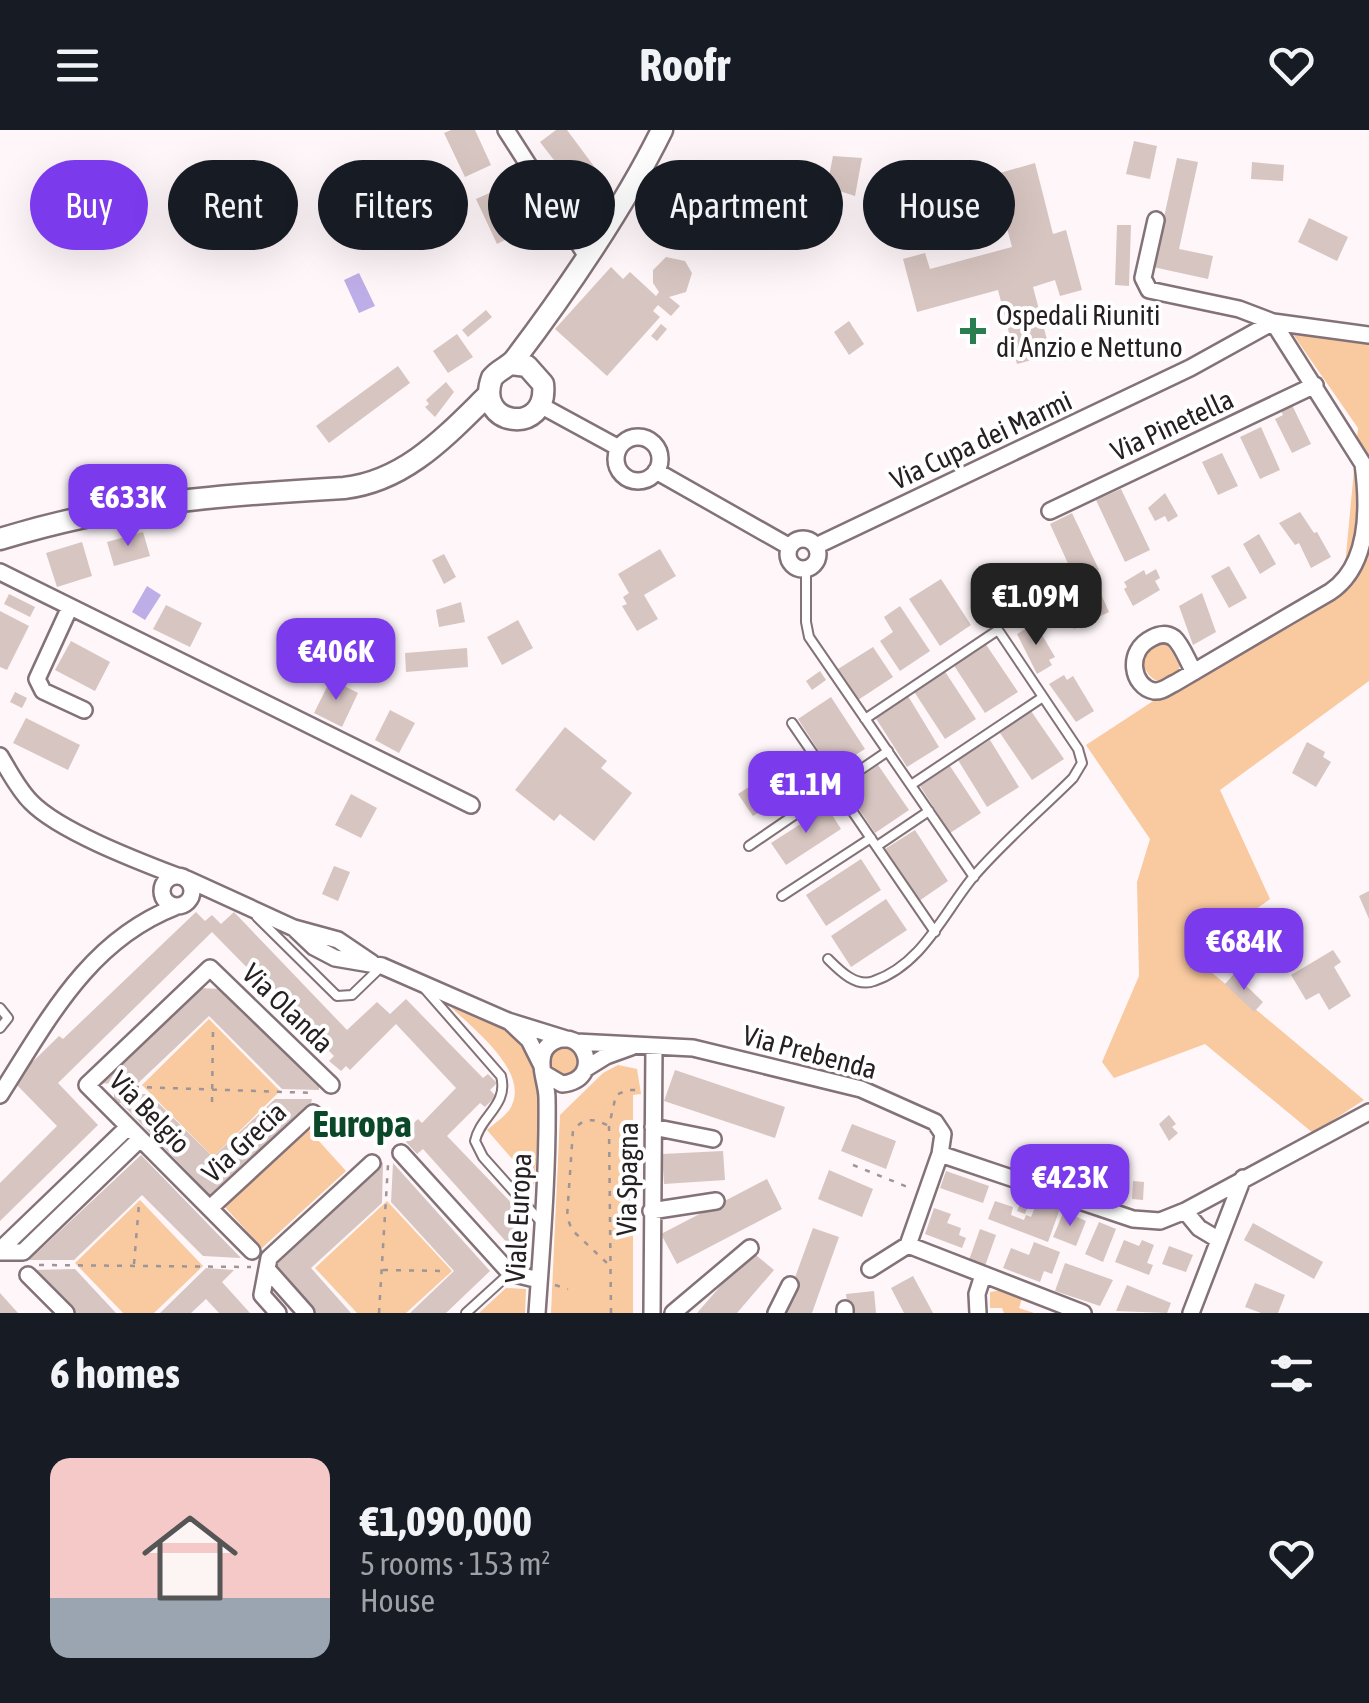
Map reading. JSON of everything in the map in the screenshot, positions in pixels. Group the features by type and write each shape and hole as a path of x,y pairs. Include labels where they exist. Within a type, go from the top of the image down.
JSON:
{"street":[{"path":"506,130 586,255"},
{"path":"0,539 128,506 364,485 406,467 448,435 489,394 497,372 511,364 549,311 662,130"},
{"path":"1156,220 1144,274 1146,288 1239,309 1273,322 1369,335"},
{"path":"448,435 480,424 528,417 540,406 544,391 539,347 549,311"},
{"path":"1194,672 1335,589 1357,566 1364,543 1368,485 1364,464 1273,322"},
{"name":"Via Cupa dei Marmi","path":"816,546 1190,368 1273,322"},
{"path":"511,364 527,366 540,377"},
{"name":"Via Pinetella","path":"1050,511 1314,385"},
{"path":"489,394 496,410 511,419"},
{"path":"540,406 619,448"},
{"path":"629,439 649,441 660,458 656,471 646,480 626,478 616,461 619,448 629,439"},
{"path":"656,471 790,546"},
{"path":"803,540 816,546 816,560 806,569 796,568 789,561 790,546 803,540"},
{"path":"0,572 472,805"},
{"path":"70,607 37,679 44,690 84,710"},
{"path":"0,756 23,793 37,807 143,864 294,928 338,940 377,964 508,1021 571,1040 586,1054 585,1069"},
{"path":"143,864 172,899 235,900"},
{"path":"0,1095 77,977 109,946 172,899 193,892 182,878"},
{"path":"172,899 165,882 182,878"},
{"name":"Via Olanda","path":"210,968 330,1084"},
{"name":"Via Belgio","path":"210,968 86,1085 210,1208 306,1313"},
{"path":"508,1021 529,1040 544,1070 555,1082 568,1084"},
{"path":"544,1070 547,1047 571,1040"},
{"name":"Via Prebenda","path":"571,1040 716,1052 870,1092 935,1122 942,1134 940,1154"},
{"name":"Via Prebenda","path":"585,1069 632,1046"},
{"name":"Via Spagna","path":"652,1313 654,1046"},
{"name":"Viale Europa","path":"548,1125 559,1096 585,1069"},
{"name":"Viale Europa","path":"537,1313 548,1125 544,1070"},
{"path":"870,1269 908,1245 940,1154 1140,1221 1165,1220 1369,1112"},
{"name":"Via Grecia","path":"210,1208 313,1113"},
{"path":"0,1251 128,1127"},
{"path":"653,1127 713,1139"},
{"path":"0,1251 23,1252 140,1139"},
{"path":"394,1154 510,1273 539,1280"},
{"path":"278,1313 262,1295 257,1262 270,1258 372,1162"},
{"path":"1190,1313 1243,1178"},
{"path":"651,1211 716,1201"},
{"path":"1185,1211 1199,1228 1219,1240"},
{"path":"908,1245 1083,1313"},
{"path":"673,1313 750,1248"},
{"path":"26,1270 66,1313"},
{"path":"978,1313 977,1294 983,1275"},
{"path":"776,1313 790,1285"}],"lane":[{"path":"806,569 809,637 974,876"},
{"path":"828,959 855,980 870,982 900,964 935,932 974,876 1080,768 1080,753 998,630 865,719"},
{"path":"910,784 1043,697"},
{"path":"792,723 935,932"},
{"path":"748,846 888,752"},
{"path":"782,896 929,812"},
{"path":"235,900 336,996 352,995 377,964"},
{"path":"416,979 501,1076 501,1099 480,1127 477,1146 542,1222"},
{"path":"0,1008 8,1018 0,1028"},
{"path":"466,1313 510,1273"}],"path":[{"path":"212,1102 213,1029"},
{"path":"86,1085 320,1093 330,1084"},
{"path":"611,1313 608,1126 616,1095 637,1090 654,1094"},
{"path":"608,1126 589,1119 573,1130 567,1217 572,1230 610,1266"},
{"path":"379,1313 394,1154"},
{"path":"854,1166 926,1194"},
{"path":"134,1266 138,1204"},
{"path":"26,1270 257,1262"},
{"path":"381,1270 446,1271"}],"shaded area":[{"path":"359,273 375,306 359,313 344,280"},
{"path":"1290,330 1369,341 1369,681 1220,790 1270,899 1192,956 1364,1100 1313,1133 1205,1044 1114,1078 1102,1062 1139,976 1137,882 1150,839 1086,745 1344,576 1358,428"},
{"path":"147,586 161,595 145,620 132,612"},
{"path":"1160,641 1167,643 1180,666 1177,673 1160,682 1144,666 1142,652"},
{"path":"451,1007 508,1033 531,1065 537,1084 539,1126 534,1187 528,1190 515,1176 521,1169 487,1130 510,1109 515,1095 513,1081 497,1053"},
{"path":"209,1019 280,1091 213,1157 142,1085"},
{"path":"564,1048 573,1052 577,1061 573,1070 564,1074 555,1070 551,1061 555,1052"},
{"path":"618,1065 637,1069 641,1094 633,1095 633,1313 551,1313 560,1115 603,1073"},
{"path":"308,1129 346,1171 262,1248 224,1206"},
{"path":"140,1200 203,1266 154,1313 123,1313 75,1263"},
{"path":"387,1201 452,1271 406,1313 357,1313 315,1268"},
{"path":"506,1288 526,1289 525,1313 479,1313"},
{"path":"1007,1289 1023,1295 1019,1308 1034,1313 1004,1313 1002,1308 990,1308 990,1292"}],"building":[{"path":"475,130 488,166 468,176 468,160 457,160 444,133"},
{"path":"556,130 567,130 589,160 554,160 540,142"},
{"path":"1134,141 1157,146 1150,179 1126,174"},
{"path":"833,156 862,158 855,196 843,192 843,160 832,160"},
{"path":"1177,158 1198,162 1179,249 1213,256 1208,279 1153,267"},
{"path":"1252,162 1284,165 1283,181 1251,179"},
{"path":"1035,163 1053,234 1066,230 1082,290 1060,296 1055,280 1033,287 1051,355 1017,364 998,290 917,312 903,259 925,253 930,269 1001,250 1015,250 1015,169"},
{"path":"488,194 488,225 476,199"},
{"path":"1309,218 1348,237 1337,261 1298,242"},
{"path":"1117,225 1131,225 1129,286 1115,285"},
{"path":"666,257 685,261 692,273 686,292 669,297 680,306 671,316 658,305 653,311 660,317 607,376 555,329 611,267 623,279 630,272 656,296 659,292 653,283 653,270"},
{"path":"486,310 492,317 468,337 462,330"},
{"path":"849,321 864,344 849,355 834,332"},
{"path":"661,324 667,329 657,341 651,336"},
{"path":"457,334 473,357 448,373 433,351"},
{"path":"398,366 410,383 329,443 316,426"},
{"path":"446,382 454,392 435,417 425,407 429,404 426,400"},
{"path":"1291,403 1311,444 1292,453 1275,419 1283,415 1280,409"},
{"path":"1261,427 1280,470 1260,479 1240,437"},
{"path":"1222,453 1238,486 1218,495 1202,462"},
{"path":"1121,489 1150,550 1125,562 1096,500"},
{"path":"1165,493 1178,516 1168,522 1165,516 1155,521 1148,508"},
{"path":"1300,512 1331,557 1311,568 1299,543 1295,545 1279,523"},
{"path":"1072,513 1099,570 1076,581 1050,524"},
{"path":"143,532 150,556 114,566 107,542"},
{"path":"1259,534 1276,564 1260,574 1243,544"},
{"path":"82,542 92,576 57,587 46,553"},
{"path":"660,549 676,576 644,595 658,619 637,631 622,606 627,604 623,597 629,593 618,574"},
{"path":"444,554 456,577 444,584 432,560"},
{"path":"1229,566 1247,598 1229,608 1211,576"},
{"path":"1156,569 1160,578 1155,581 1160,590 1133,606 1124,582 1144,570 1146,575"},
{"path":"941,579 971,625 940,646 909,599"},
{"path":"1100,592 1109,612 1074,629 1061,611"},
{"path":"1202,593 1216,632 1193,645 1179,606"},
{"path":"9,594 35,607 30,617 4,604"},
{"path":"461,602 465,622 439,627 436,610"},
{"path":"166,605 202,623 190,647 153,629"},
{"path":"900,606 930,651 900,671 880,641 893,632 884,617"},
{"path":"0,611 29,626 7,670 0,667"},
{"path":"518,620 533,648 502,665 487,637"},
{"path":"1035,623 1055,657 1049,660 1052,665 1037,674 1017,634"},
{"path":"71,641 110,662 95,691 55,670"},
{"path":"985,643 1018,692 985,713 953,664"},
{"path":"873,647 893,677 858,700 838,669"},
{"path":"467,648 468,667 406,672 405,653"},
{"path":"310,654 324,662 316,678 302,670"},
{"path":"944,670 976,719 945,739 913,690"},
{"path":"820,671 826,680 812,690 806,681"},
{"path":"1064,675 1067,680 1073,676 1094,711 1076,722 1049,684"},
{"path":"331,679 358,693 342,727 314,713"},
{"path":"15,692 27,698 22,708 10,702"},
{"path":"908,696 939,747 907,767 875,717"},
{"path":"831,697 865,749 831,770 798,719"},
{"path":"390,710 415,723 399,753 375,740"},
{"path":"1031,711 1064,759 1032,780 1000,733"},
{"path":"26,718 80,745 68,770 13,743"},
{"path":"565,727 607,761 601,768 632,793 594,841 560,814 554,821 515,790"},
{"path":"990,740 1019,787 987,807 958,760"},
{"path":"1307,742 1325,752 1323,757 1331,762 1316,787 1292,773"},
{"path":"794,758 808,780 753,816 738,794"},
{"path":"878,765 909,810 875,833 845,788"},
{"path":"950,766 981,813 950,833 920,786"},
{"path":"351,794 377,808 361,838 335,825"},
{"path":"827,807 841,829 786,865 771,843"},
{"path":"915,830 948,881 919,901 885,849"},
{"path":"861,859 881,890 826,926 806,895"},
{"path":"334,866 350,872 338,901 322,894"},
{"path":"1369,891 1369,919 1359,896"},
{"path":"886,899 907,930 851,967 831,936"},
{"path":"196,912 205,921 212,915 221,924 234,912 347,1030 377,1002 390,1014 406,999 483,1078 488,1074 497,1083 490,1090 496,1096 485,1107 480,1103 447,1136 523,1215 518,1237 510,1246 423,1149 417,1154 406,1142 411,1137 406,1130 418,1119 422,1123 456,1088 396,1024 350,1070 346,1066 341,1071 329,1061 334,1056 212,932 58,1083 98,1125 0,1221 0,1183 57,1126 13,1081 59,1036 63,1039"},
{"path":"1333,950 1341,962 1334,967 1351,996 1329,1010 1319,993 1306,1000 1291,975"},
{"path":"1234,974 1263,1002 1254,1012 1225,984"},
{"path":"201,988 221,989 319,1082 319,1090 282,1089 209,1016 135,1086 101,1083"},
{"path":"675,1070 785,1107 775,1138 664,1101"},
{"path":"114,1094 149,1094 213,1157 275,1099 312,1099 310,1108 304,1108 210,1195 121,1103 114,1103"},
{"path":"1169,1115 1178,1133 1169,1141 1159,1124"},
{"path":"852,1124 896,1141 886,1169 841,1151"},
{"path":"723,1151 725,1180 664,1184 662,1154"},
{"path":"141,1155 241,1258 203,1256 142,1195 74,1260 29,1260"},
{"path":"383,1162 382,1203 311,1268 351,1313 315,1313 274,1267"},
{"path":"393,1163 490,1271 446,1313 410,1313 454,1271 391,1202"},
{"path":"829,1170 873,1189 862,1217 818,1199"},
{"path":"946,1171 989,1186 983,1203 940,1188"},
{"path":"767,1179 782,1209 677,1264 661,1234"},
{"path":"1133,1181 1144,1182 1143,1200 1132,1199"},
{"path":"1026,1190 1033,1193 1025,1214 1017,1211"},
{"path":"1040,1195 1062,1203 1048,1242 988,1219 995,1201 1013,1207 1011,1215 1024,1220 1026,1215 1031,1217"},
{"path":"934,1208 951,1214 947,1223 961,1228 959,1235 966,1238 962,1248 925,1234"},
{"path":"1064,1211 1086,1221 1076,1246 1053,1237"},
{"path":"1099,1222 1116,1229 1103,1262 1085,1254"},
{"path":"1253,1223 1323,1262 1314,1279 1244,1240"},
{"path":"813,1228 839,1237 812,1313 782,1313"},
{"path":"980,1229 996,1235 985,1266 969,1260"},
{"path":"1124,1240 1139,1246 1142,1240 1154,1245 1147,1263 1153,1265 1149,1275 1115,1262"},
{"path":"1034,1242 1060,1252 1052,1274 1044,1271 1040,1282 1003,1268 1011,1248 1029,1255"},
{"path":"1169,1246 1193,1255 1186,1272 1162,1264"},
{"path":"751,1251 774,1270 737,1313 697,1313"},
{"path":"1065,1263 1113,1280 1100,1306 1055,1291"},
{"path":"206,1268 234,1270 222,1282 250,1313 219,1313 206,1299 191,1313 160,1313"},
{"path":"75,1269 116,1313 75,1313 32,1270"},
{"path":"913,1276 933,1313 904,1313 891,1288"},
{"path":"1255,1283 1285,1295 1278,1313 1261,1313 1245,1307"},
{"path":"1127,1285 1171,1303 1167,1313 1116,1311"},
{"path":"874,1291 876,1313 848,1313 846,1294"},
{"path":"0,1293 18,1313 0,1313"}],"place":[{"name":"Ospedali Riuniti di Anzio e Nettuno","path":"973,331"}],"district":[{"name":"Europa","path":"362,1123"}]}
